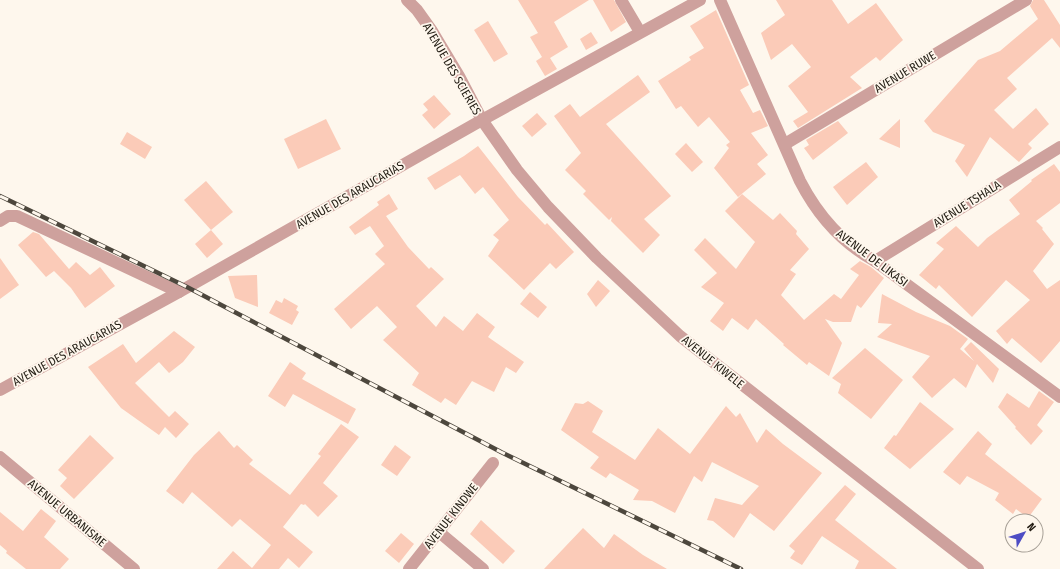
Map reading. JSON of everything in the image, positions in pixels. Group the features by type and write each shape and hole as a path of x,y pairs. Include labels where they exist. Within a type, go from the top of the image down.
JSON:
{"street":[{"name":"AVENUE DES SCIERIES","path":"407,0 417,10 436,37 459,76 482,120"},
{"path":"621,0 640,32"},
{"name":"AVENUE DES ARAUCARIAS","path":"0,390 179,292 482,120 700,0"},
{"name":"AVENUE DE LIKASI","path":"720,0 785,144 800,181 814,206 837,233 865,256 874,261 1060,397"},
{"name":"AVENUE RUWE","path":"785,144 1026,0"},
{"name":"AVENUE KIWELE","path":"482,120 517,170 548,207 597,258 680,336 978,569"},
{"name":"AVENUE TSHALA","path":"874,261 1060,147"},
{"path":"0,221 8,216 17,216 179,292"},
{"name":"AVENUE URBANISME","path":"0,457 134,569"},
{"name":"AVENUE KINDWE","path":"408,569 493,463"},
{"path":"439,532 483,569"}],"building":[{"path":"518,0 589,0 554,22 568,47 550,58 557,69 545,76 536,61 542,57 530,37 538,33"},
{"path":"593,0 614,0 626,22 611,32"},
{"path":"776,0 832,0 848,24 876,3 903,40 880,61 876,57 850,77 862,88 798,128 793,121 808,112 788,86 811,67 792,44 771,60 761,33 785,15"},
{"path":"1033,0 1044,0 1060,25 1060,48 1052,38 1007,78 1017,89 994,110 1013,129 1036,108 1049,124 1028,144 1032,148 1019,162 990,137 967,177 955,161 965,145 933,132 924,121 978,60 1000,51 1038,19 1030,6"},
{"path":"716,10 749,85 740,90 753,113 760,110 768,126 751,133 768,155 757,164 766,174 738,197 714,168 729,148 726,145 730,142 709,117 698,127 681,106 676,109 658,81 691,60 689,57 704,48 690,26"},
{"path":"488,21 508,54 494,62 474,30"},
{"path":"591,32 598,43 586,50 580,39"},
{"path":"638,75 650,92 606,124 671,196 644,219 660,235 643,253 611,221 612,217 609,220 583,194 586,191 565,170 581,153 554,116 570,104 580,117"},
{"path":"434,95 451,114 434,129 422,115 428,110 423,104"},
{"path":"537,113 547,124 532,137 522,126"},
{"path":"326,119 341,149 298,169 284,139"},
{"path":"900,119 900,148 879,139"},
{"path":"838,121 848,133 813,160 804,148 809,145 806,140"},
{"path":"127,132 152,147 145,159 120,144"},
{"path":"686,143 703,162 692,172 675,154"},
{"path":"478,146 518,197 545,225 547,223 574,252 556,269 550,263 524,290 488,256 499,240 493,235 509,220 483,187 475,194 460,175 435,190 427,178"},
{"path":"866,162 878,177 847,205 833,187"},
{"path":"1054,164 1060,172 1060,203 1036,221 1054,244 1033,271 1047,289 1060,280 1060,341 1041,363 1012,338 1007,344 996,331 1030,300 1006,280 972,317 939,285 936,289 919,275 944,249 936,243 956,226 978,247 987,238 1020,214 1009,200 1032,181 1031,180"},
{"path":"206,181 233,212 211,230 184,200"},
{"path":"389,194 398,209 386,216 408,247 429,269 431,267 444,279 416,306 436,327 444,316 463,331 477,313 495,327 488,337 524,362 516,373 506,367 494,392 472,381 456,405 445,398 441,403 412,385 419,373 383,340 397,327 377,306 351,329 334,309 385,264 375,254 384,246 370,226 355,235 349,227 379,205 377,202"},
{"path":"742,194 773,220 780,213 797,231 796,234 809,249 790,270 796,274 781,295 804,320 834,294 841,299 859,275 850,269 860,261 871,267 884,278 861,308 857,305 851,322 833,322 825,319 842,343 829,376 809,362 807,365 783,345 784,344 756,319 748,330 732,318 723,331 710,321 724,303 701,287 717,273 694,250 705,238 736,269 755,242 725,211"},
{"path":"211,230 223,244 207,258 195,244"},
{"path":"33,232 39,234 69,269 76,262 90,275 100,267 115,286 85,308 71,288 54,271 46,277 18,245"},
{"path":"0,258 19,285 0,299"},
{"path":"257,275 258,307 235,298 228,276"},
{"path":"598,280 610,291 596,307 587,294"},
{"path":"530,292 547,307 538,318 520,304"},
{"path":"882,294 916,312 950,326 968,339 960,349 974,361 964,349 971,342 999,369 993,383 977,364 966,388 954,378 932,398 912,377 930,356 877,337 892,324 878,323"},
{"path":"284,298 298,306 296,310 299,312 292,325 269,313 276,300 282,303"},
{"path":"174,331 195,347 183,362 169,373 159,362 135,383 169,417 175,411 189,424 176,438 165,427 159,435 121,408 88,367 123,344 136,363"},
{"path":"865,348 903,380 871,419 838,393 841,384 832,378"},
{"path":"290,362 306,373 302,379 356,409 348,424 293,394 285,407 268,396"},
{"path":"1039,391 1054,402 1037,425 1043,431 1031,445 998,407 1007,393 1029,408"},
{"path":"588,401 603,411 592,432 635,460 658,428 690,454 726,406 736,417 740,413 757,443 766,429 783,444 822,473 774,531 750,513 734,538 713,521 707,520 715,498 742,505 759,486 712,462 702,482 694,476 675,513 652,501 633,500 639,490 610,473 606,478 590,468 599,457 561,430 575,403 583,404"},
{"path":"920,402 954,429 910,469 884,448 894,435 896,436"},
{"path":"341,424 359,437 323,483 338,496 318,517 305,504 301,504 283,527 313,552 299,568 288,558 279,569 217,569 233,551 252,568 271,545 240,519 232,527 192,492 183,504 166,491 194,455 219,431 234,448 237,445 253,460 249,464 290,495 321,456 318,454"},
{"path":"978,431 992,444 985,454 1042,499 1032,513 1021,513 1016,509 1014,513 1012,513 995,500 999,493 967,476 960,485 943,472"},
{"path":"90,435 114,458 74,499 60,486 67,478 58,470"},
{"path":"395,445 411,457 397,476 381,465"},
{"path":"845,485 856,494 835,520 897,569 855,569 859,561 822,536 802,565 790,558 795,551 789,546"},
{"path":"41,509 56,521 44,537 69,559 60,569 26,569 6,553 7,551 0,545 0,512 23,531"},
{"path":"481,520 515,551 503,564 470,534"},
{"path":"583,528 604,548 614,534 643,555 667,569 544,569"},
{"path":"401,533 414,544 399,563 385,551"}],"railway":[{"path":"0,196 187,287 501,452 741,569"}]}
